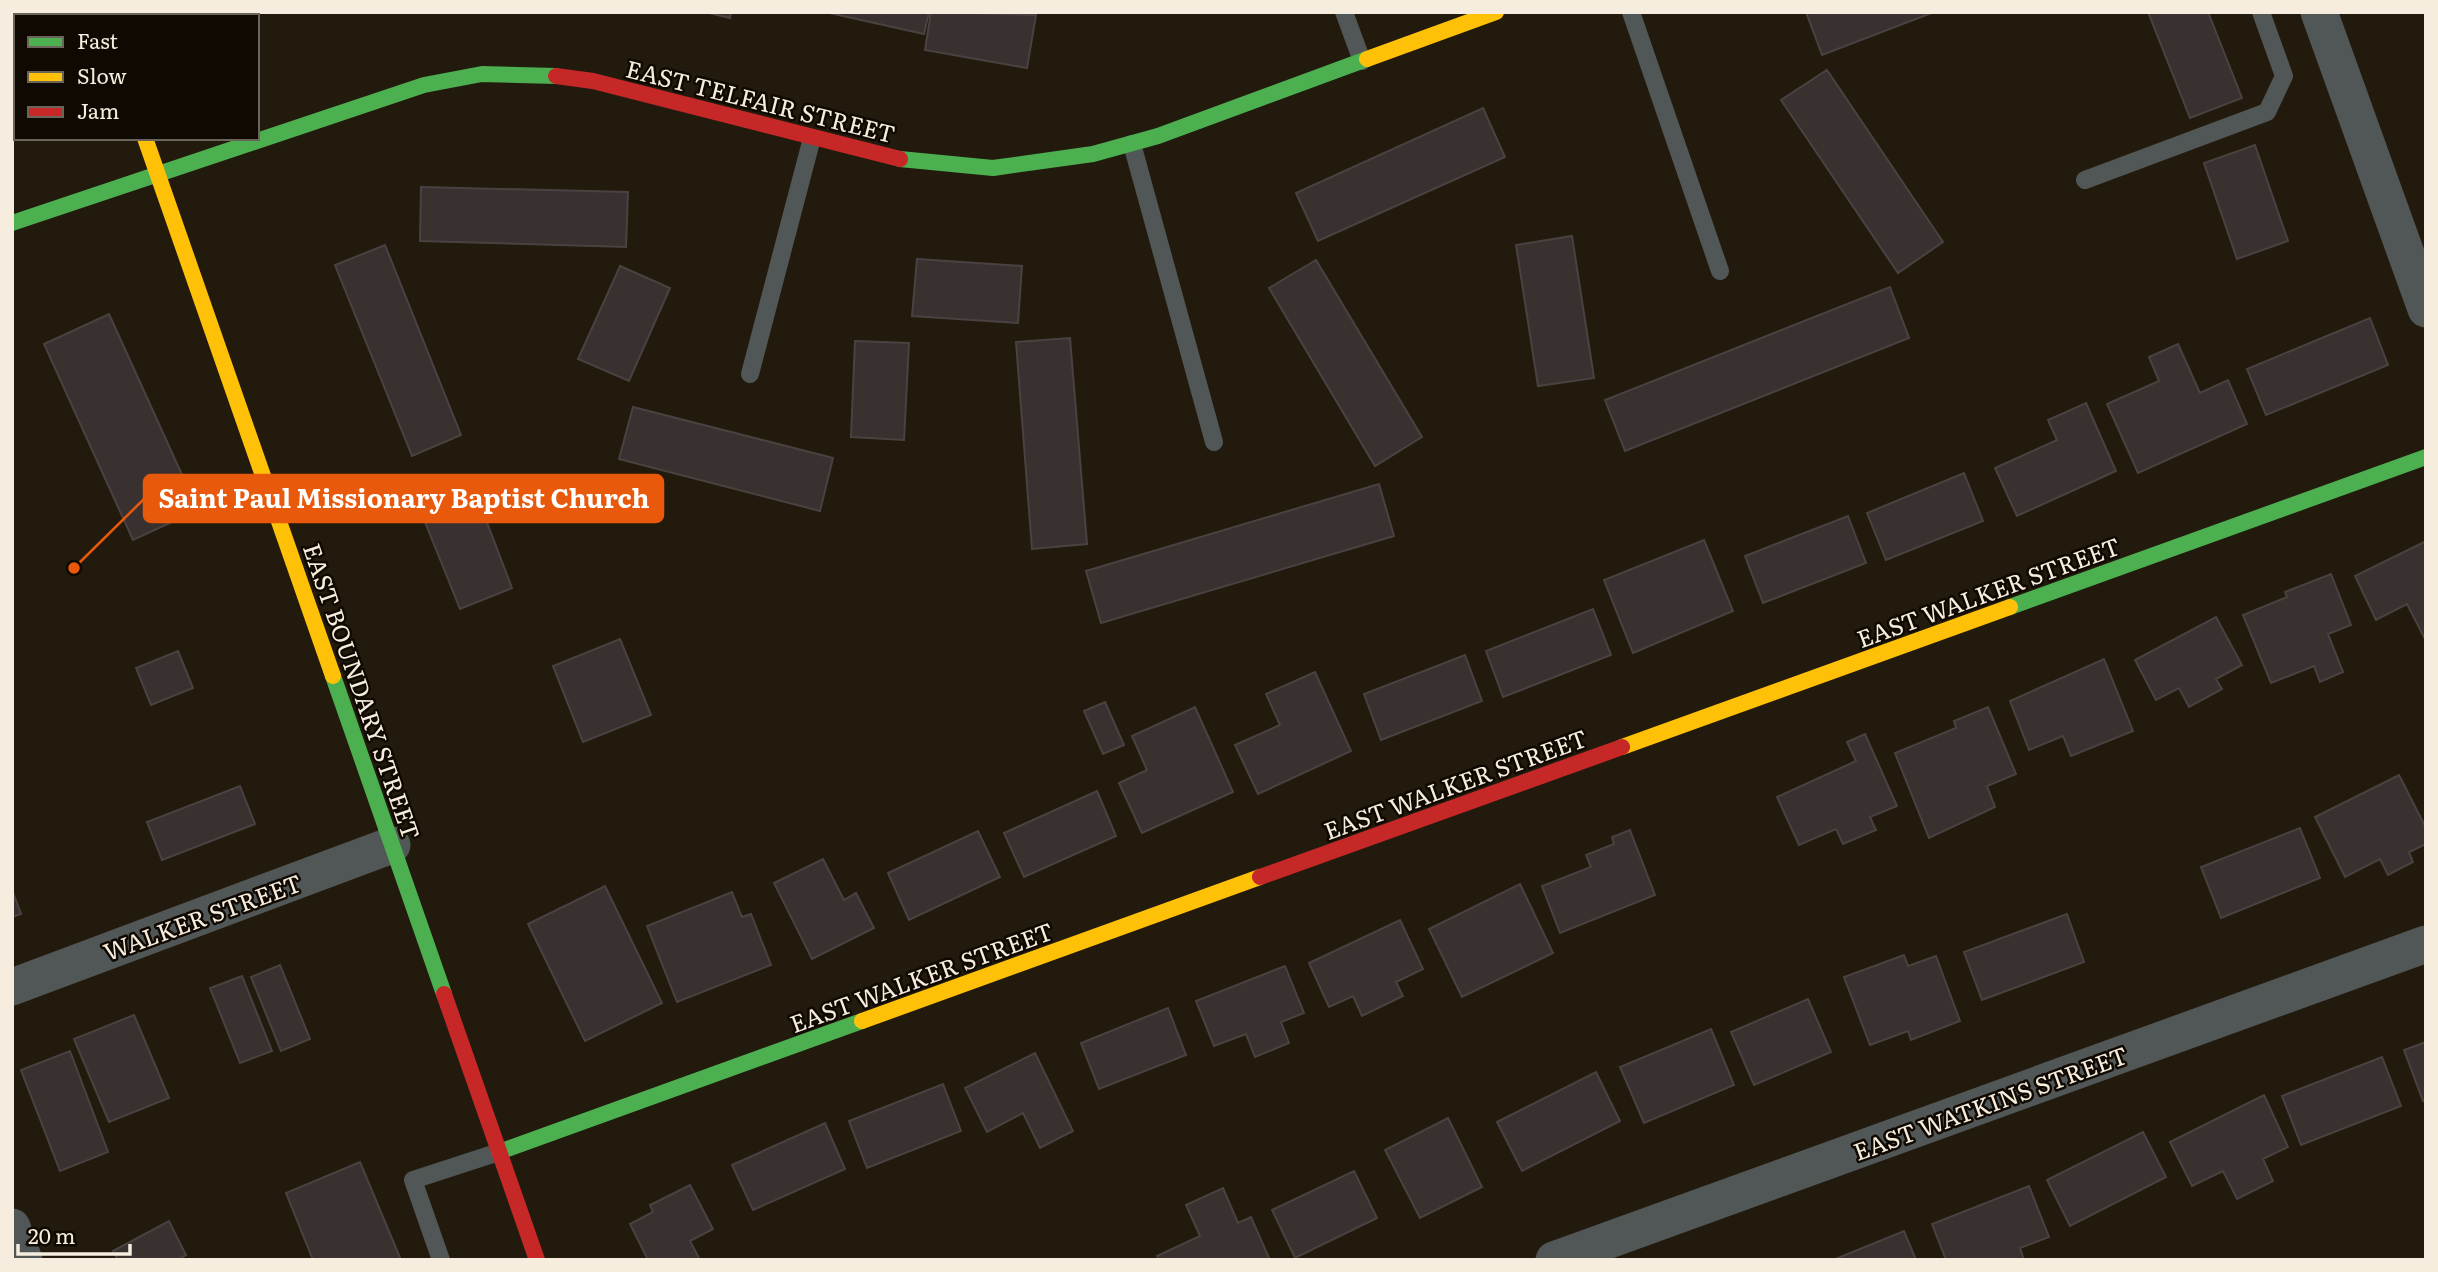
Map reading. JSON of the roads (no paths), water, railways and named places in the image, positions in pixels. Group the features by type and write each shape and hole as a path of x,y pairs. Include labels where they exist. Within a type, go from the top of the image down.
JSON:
{"street":[{"name":"EAST TELFAIR STREET","path":"259,139 465,76 545,73 593,81 886,157 953,166 993,168 1039,164 1132,144 1496,12"},
{"path":"2319,12 2426,309"},
{"name":"EAST BOUNDARY STREET","path":"146,140 537,1260"},
{"name":"EAST TELFAIR STREET","path":"12,223 257,140"},
{"name":"EAST WALKER STREET","path":"499,1152 2426,457"},
{"name":"WALKER STREET","path":"12,987 392,845"},
{"name":"EAST WATKINS STREET","path":"1554,1260 2426,944"},
{"path":"12,1227 24,1260"}],"lane":[{"path":"1344,12 1362,61"},
{"path":"1631,12 1720,271"},
{"path":"2085,180 2267,112 2284,76 2261,12"},
{"path":"750,374 813,138"},
{"path":"1132,144 1214,442"},
{"path":"441,1260 413,1180 499,1152"}],"place":[{"name":"Saint Paul Missionary Baptist Church","path":"74,568"}]}
